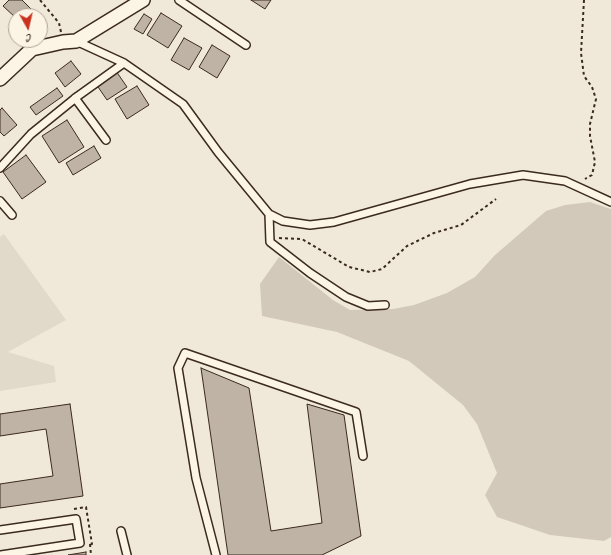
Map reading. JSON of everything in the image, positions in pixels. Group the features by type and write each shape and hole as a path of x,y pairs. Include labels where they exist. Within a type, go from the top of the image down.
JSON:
{"street":[{"path":"0,79 32,49 63,42 76,41 143,0"}],"lane":[{"path":"179,0 246,45"},
{"path":"76,41 124,62 183,104 218,152 269,214 283,221 310,225 334,222 470,184 523,175 565,181 611,202"},
{"path":"0,168 31,134 75,98 124,62"},
{"path":"75,98 106,140"},
{"path":"0,201 12,215"},
{"path":"269,214 270,242 310,273 346,297 368,306 385,305"},
{"path":"216,555 196,478 178,368 185,353 356,412 363,456"},
{"path":"0,530 76,519 80,543 2,555"},
{"path":"121,530 127,555"}],"path":[{"path":"40,0 59,23 63,42"},
{"path":"565,181 581,182 592,175 595,162 592,149 590,124 596,99 592,86 584,76 581,53 584,0"},
{"path":"270,242 278,238 302,239 349,267 370,272 382,269 407,246 434,233 461,225 496,199"},
{"path":"90,544 91,555"}],"shaded area":[{"path":"590,202 611,209 611,537 604,541 550,535 497,517 485,495 497,473 477,424 463,405 409,361 337,332 262,316 260,284 279,257 333,300 350,310 393,309 414,305 447,293 475,277 495,255 546,211 565,205"},
{"path":"4,234 66,320 8,352 54,366 56,382 0,391 0,237"}],"building":[{"path":"9,0 22,0 30,8 8,8 8,11 3,6"},
{"path":"251,0 271,0 265,9"},
{"path":"161,13 182,26 168,48 147,35"},
{"path":"144,14 152,19 143,34 134,29"},
{"path":"184,38 202,48 189,70 171,60"},
{"path":"212,45 230,56 217,78 199,67"},
{"path":"71,61 81,74 65,87 55,73"},
{"path":"116,71 127,87 107,100 96,84"},
{"path":"137,86 149,105 127,119 115,99"},
{"path":"57,88 63,96 36,115 30,107"},
{"path":"2,108 17,125 4,136 0,132 0,110"},
{"path":"67,120 84,147 59,163 42,136"},
{"path":"94,146 101,158 73,175 66,163"},
{"path":"26,155 46,182 22,199 3,172"},
{"path":"201,368 249,388 271,531 322,523 307,404 344,415 361,536 322,555 228,555"},
{"path":"70,404 83,496 0,508 0,484 53,476 46,429 0,436 0,414"},
{"path":"86,552 86,555 68,555"}]}
